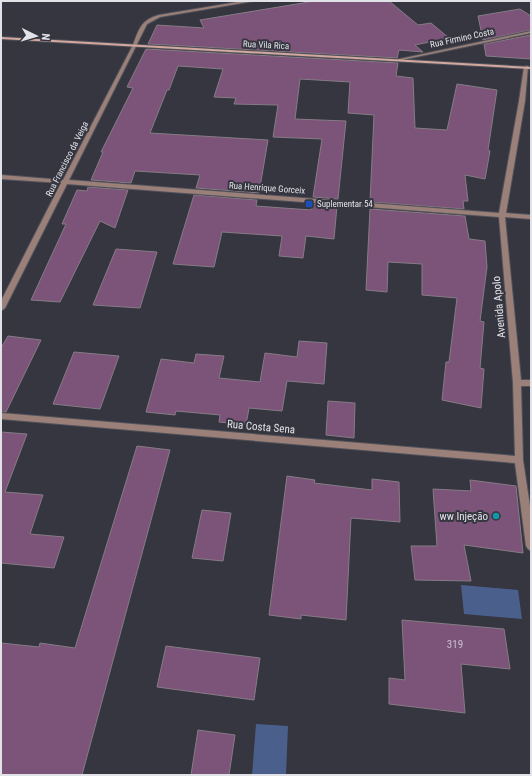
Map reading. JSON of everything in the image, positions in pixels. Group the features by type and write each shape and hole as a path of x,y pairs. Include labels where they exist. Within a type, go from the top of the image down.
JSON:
{"street":[{"name":"Rua Francisco da Veiga","path":"1,308 135,46 144,24 149,19 252,1"},
{"name":"Rua Firmino Costa","path":"397,60 531,32"},
{"name":"Rua Vila Rica","path":"1,38 529,68"},
{"name":"Avenida Apolo","path":"529,68 502,215 517,383 519,460 531,546"},
{"name":"Rua Henrique Gorceix","path":"1,178 531,217"},
{"path":"517,383 531,383"},
{"name":"Rua Costa Sena","path":"1,416 519,460"}],"water":[{"path":"461,585 518,590 522,619 464,614"},
{"path":"256,724 288,726 286,775 252,775"}],"building":[{"path":"315,1 389,1 418,25 431,23 449,38 415,45 423,52 399,50 397,58 148,44 157,25 204,28 200,20"},
{"path":"520,9 531,16 531,30 483,40 478,16"},
{"path":"531,35 531,59 486,56 484,44"},
{"path":"146,49 398,63 396,76 413,78 415,128 447,130 457,84 497,90 488,150 490,151 485,179 465,175 468,201 463,201 464,209 370,202 374,115 348,113 350,82 300,79 295,119 346,121 338,199 313,197 322,139 273,137 278,105 234,104 236,98 214,97 223,69 178,66 150,133 268,140 259,193 196,188 200,175 135,171 131,183 91,180 103,152 101,152 133,88 127,87"},
{"path":"88,187 128,190 115,228 100,221 60,302 31,300 66,224 62,224 77,190 87,191"},
{"path":"194,195 257,200 256,206 311,210 312,204 337,206 334,239 306,236 303,258 279,256 282,236 222,232 214,267 173,264"},
{"path":"370,209 465,216 469,239 485,241 487,267 480,321 484,322 480,368 484,369 481,408 442,400 446,362 449,362 457,298 422,295 422,264 388,262 387,292 366,290"},
{"path":"116,249 157,252 140,308 93,305"},
{"path":"8,336 41,340 6,412 1,412 1,348"},
{"path":"299,341 327,343 324,384 287,381 282,411 249,408 246,425 219,422 220,415 176,411 175,415 146,412 161,359 194,363 196,354 224,356 219,378 260,382 265,353 297,357"},
{"path":"74,352 119,356 100,409 53,404"},
{"path":"328,401 355,403 354,438 326,435"},
{"path":"1,432 27,434 5,492 43,495 30,534 64,537 54,568 1,563"},
{"path":"137,446 170,450 82,775 1,775 1,643 39,647 40,643 75,648"},
{"path":"287,476 315,480 314,483 372,490 372,479 399,482 400,522 351,518 346,620 301,615 301,619 269,615"},
{"path":"470,480 516,486 523,553 464,545 471,581 415,580 411,546 437,546 433,489 471,491"},
{"path":"202,510 231,513 223,561 192,558"},
{"path":"402,620 504,629 510,669 461,664 465,713 389,704 389,678 405,680"},
{"path":"166,646 260,658 254,700 157,687"},
{"path":"198,730 235,735 229,775 191,775"}],"place":[{"name":"Suplementar 54","path":"309,204"},
{"name":"ww Injeção","path":"496,516"}]}
